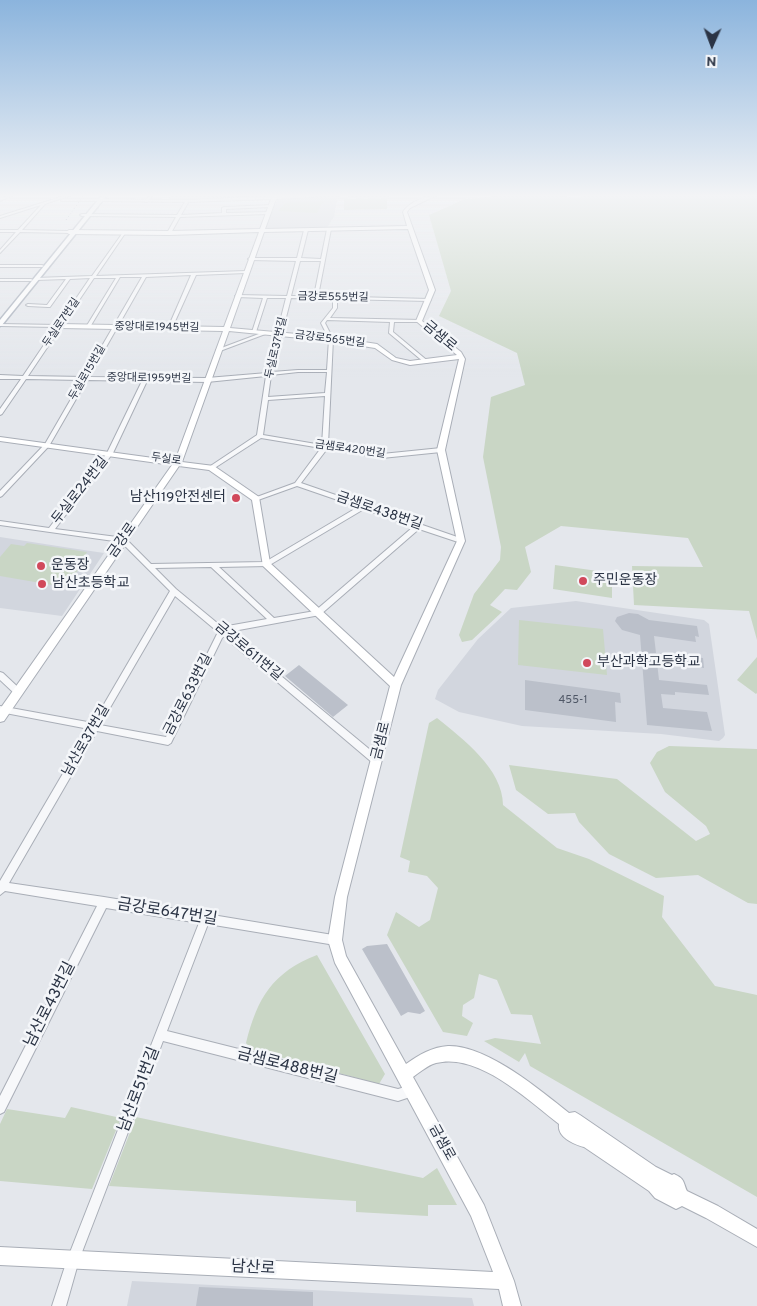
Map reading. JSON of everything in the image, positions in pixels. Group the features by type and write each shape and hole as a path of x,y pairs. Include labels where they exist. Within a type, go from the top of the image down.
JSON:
{"main road":[{"path":"0,318 34,279 51,256"},
{"path":"0,324 52,256"}],"street":[{"name":"두실로7번길","path":"0,413 107,256"},
{"name":"금강로","path":"2,713 178,462 251,256"},
{"name":"두실로37번길","path":"260,436 269,374 298,256"},
{"path":"316,298 324,256"},
{"name":"금샘로","path":"420,256 431,287 419,321 461,356 454,401 441,450 461,540 396,684 341,897 335,940 340,958 478,1211 506,1281 512,1306"},
{"path":"250,259 323,260"},
{"path":"0,266 42,266"},
{"path":"0,280 246,272"},
{"path":"170,328 194,274"},
{"name":"두실로15번길","path":"0,495 47,445 144,276"},
{"name":"중앙대로1945번길","path":"88,327 118,277"},
{"path":"28,306 48,306 68,279"},
{"name":"금강로555번길","path":"237,296 428,300"},
{"path":"254,332 265,297"},
{"path":"335,298 335,308 323,323 332,338 325,446 297,484 256,499 266,564 396,684"},
{"path":"326,319 419,321"},
{"path":"392,320 392,332 428,362"},
{"name":"중앙대로1945번길","path":"0,324 225,329"},
{"name":"금강로565번길","path":"225,329 332,338 377,346 394,358 410,363 461,356"},
{"path":"218,350 266,333"},
{"name":"중앙대로1959번길","path":"0,377 207,380 298,371 329,371"},
{"name":"두실로24번길","path":"51,530 110,453 145,379"},
{"name":"두실로37번길","path":"266,399 327,394"},
{"path":"211,468 260,436"},
{"name":"금샘로420번길","path":"260,436 382,456 441,450"},
{"name":"두실로","path":"0,439 211,468 256,499"},
{"name":"금샘로438번길","path":"297,484 461,540"},
{"path":"149,566 266,564 362,507"},
{"path":"0,523 123,540"},
{"path":"222,630 317,613 418,526"},
{"name":"금강로611번길","path":"123,540 174,590 377,761"},
{"path":"213,565 272,621"},
{"name":"남산로37번길","path":"1,887 174,590"},
{"name":"금강로633번길","path":"2,713 95,727 168,741 222,630"},
{"path":"0,675 18,692"},
{"name":"금강로647번길","path":"1,887 335,940"},
{"name":"남산로43번길","path":"0,1108 104,902"},
{"name":"남산로51번길","path":"59,1306 73,1260 206,919"},
{"name":"금샘로488번길","path":"161,1035 398,1095 412,1091"},
{"path":"404,1074 434,1055 462,1054 492,1066 567,1121 575,1120 679,1192 757,1239"},
{"path":"567,1121 566,1129 654,1191 660,1192 676,1201 679,1192"},
{"name":"남산로","path":"0,1256 506,1281"}],"shaded area":[{"name":"남산초등학교","path":"0,537 104,553 62,616 0,608"},
{"name":"부산과학고등학교","path":"576,601 704,620 709,624 725,735 723,738 719,741 661,734 522,726 459,712 435,699 438,690 478,639 511,608"},
{"path":"132,1281 472,1298 474,1306 127,1306"}],"green space":[{"path":"441,256 757,256 757,640 749,611 634,605 632,566 703,567 688,538 561,526 525,547 531,572 517,590 505,589 490,605 502,612 472,640 462,642 459,635 474,594 500,560 501,547 483,457 491,397 525,385 517,353 439,316 451,291"},
{"name":"운동장","path":"27,543 87,552 84,557 89,557 64,587 0,576 0,557 11,544 24,546"},
{"name":"주민운동장","path":"555,565 612,573 612,598 553,589"},
{"path":"519,620 603,629 607,675 518,665"},
{"path":"757,657 757,693 756,694 737,680"},
{"path":"437,718 469,745 489,767 501,792 503,805 557,848 589,859 664,896 662,917 715,986 757,995 757,1197 530,1066 525,1053 519,1062 484,1041 495,1038 541,1044 532,1015 511,1014 497,980 479,974 474,998 463,1005 462,1016 473,1023 467,1036 443,1032 387,935 396,912 419,927 430,920 438,888 427,876 408,872 410,861 400,857 429,723"},
{"path":"669,746 757,749 757,904 748,903 698,875 656,878 609,854 579,822 575,813 548,814 516,790 509,765 617,779 696,841 710,834 706,826 665,792 650,763 657,752"},
{"path":"317,955 385,1074 379,1084 250,1049 246,1043 250,1027 269,988 289,970"},
{"path":"71,1107 121,1118 92,1189 0,1181 0,1124 7,1109 65,1118"},
{"path":"136,1117 423,1178 437,1168 457,1205 428,1205 428,1216 356,1212 356,1201 109,1186"}],"building":[{"path":"629,613 638,614 649,620 697,626 699,637 695,636 696,642 654,636 656,653 703,658 704,668 657,662 659,680 707,685 709,695 675,692 675,695 661,694 663,708 707,712 712,731 647,725 640,635 622,630 615,621 617,617"},
{"path":"299,665 348,705 333,717 285,676"},
{"path":"525,680 620,693 621,703 615,702 616,722 525,710"},
{"path":"387,944 425,1011 420,1014 408,1012 401,1016 362,949 367,946"},
{"path":"199,1287 313,1292 313,1306 196,1306"}],"place":[{"name":"남산119안전센터","path":"236,498"},
{"name":"운동장","path":"41,566"},
{"name":"주민운동장","path":"583,581"},
{"name":"남산초등학교","path":"42,584"},
{"name":"부산과학고등학교","path":"587,663"}]}
